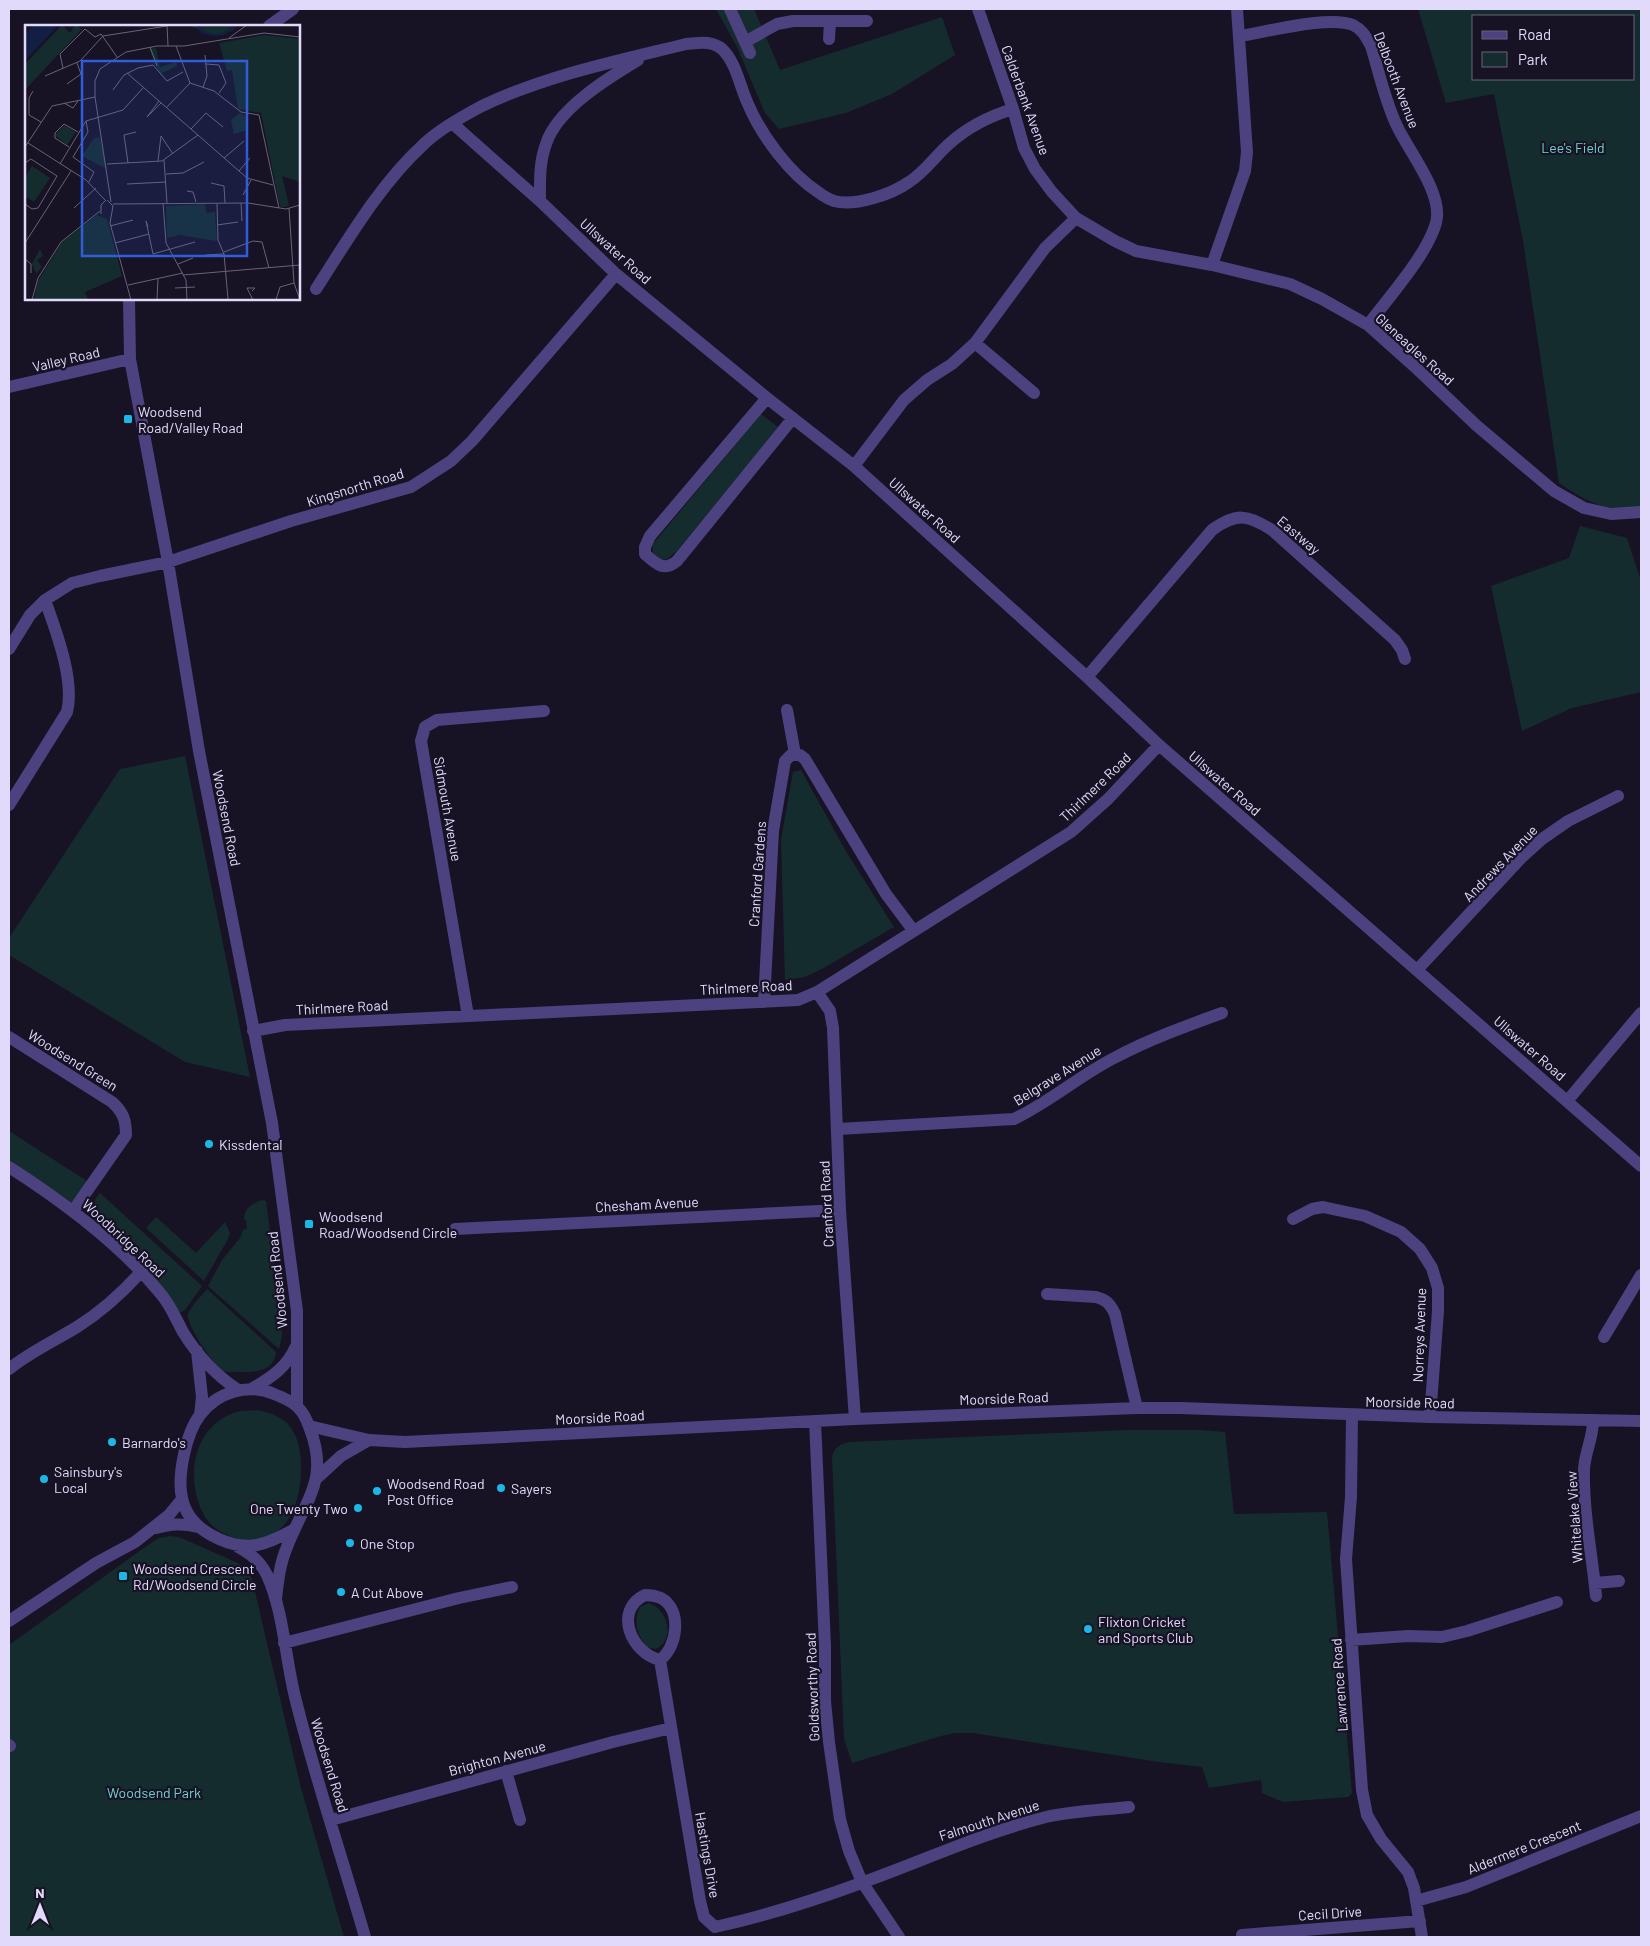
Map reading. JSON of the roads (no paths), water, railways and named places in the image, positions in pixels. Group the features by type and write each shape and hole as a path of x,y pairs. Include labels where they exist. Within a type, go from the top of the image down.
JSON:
{"street":[{"path":"270,25 293,9"},
{"path":"730,9 748,48 777,24 793,21 867,22"},
{"name":"Calderbank Avenue","path":"978,9 1013,109 1024,148 1035,169 1052,192 1076,218 1114,241"},
{"path":"1212,265 1245,171 1247,152 1238,9"},
{"path":"829,40 830,21"},
{"name":"Delbooth Avenue","path":"1240,36 1323,22 1340,22 1353,25 1365,33 1371,46 1397,126 1433,192 1436,222 1421,254 1368,325"},
{"path":"316,289 370,207 400,168 426,142 452,123 504,96 567,74 686,44 706,42 715,44 723,50 732,64 748,106 762,130 787,165 816,190 833,201 847,203 886,194 910,182 950,143 969,129 993,115 1013,109"},
{"path":"540,201 540,169 546,143 556,125 576,103 604,80 649,53"},
{"name":"Ullswater Road","path":"452,123 540,201 616,274 767,398 854,466 1087,677 1158,745 1568,1100 1641,1166"},
{"path":"854,466 904,400 927,380 952,364 975,343 1045,248 1076,218"},
{"name":"Gleneagles Road","path":"1114,241 1136,251 1212,265 1290,284 1322,299 1368,325 1476,425 1554,491 1584,508 1611,514 1641,512"},
{"name":"Kingsnorth Road","path":"9,650 30,615 44,600 72,583 168,562 291,521 410,487 451,461 472,441 616,274"},
{"name":"Woodsend Road","path":"129,300 130,359 168,562 199,751 272,1122 297,1311 297,1404"},
{"path":"975,343 1034,393"},
{"name":"Valley Road","path":"9,387 130,359"},
{"path":"767,398 650,536 645,547 645,554 654,562 662,566 670,566 677,561 792,418"},
{"name":"Eastway","path":"1087,677 1212,530 1225,521 1237,517 1259,522 1272,530 1395,640 1402,650 1405,659"},
{"path":"9,805 67,712 70,699 60,642 44,600"},
{"path":"787,710 795,754 805,759 886,894 913,930"},
{"name":"Sidmouth Avenue","path":"468,1016 421,741 425,727 437,720 544,711"},
{"name":"Thirlmere Road","path":"253,1031 285,1025 798,1000 817,992 1071,832 1108,799 1158,745"},
{"name":"Cranford Gardens","path":"764,1002 774,831 785,761 795,754"},
{"name":"Andrews Avenue","path":"1417,970 1522,857 1542,839 1568,820 1618,796"},
{"name":"Cranford Road","path":"817,992 830,1011 833,1028 840,1210 855,1419"},
{"name":"Belgrave Avenue","path":"838,1129 1014,1119 1029,1112 1077,1079 1116,1057 1163,1034 1222,1013"},
{"path":"1568,1100 1641,1013"},
{"name":"Woodsend Green","path":"9,1037 112,1102 120,1109 126,1121 126,1135 73,1211"},
{"name":"Woodbridge Road","path":"9,1167 73,1211 141,1272 162,1294 197,1351 211,1368 238,1390"},
{"name":"Norreys Avenue","path":"1293,1219 1312,1209 1323,1207 1365,1216 1401,1232 1420,1249 1432,1268 1438,1288 1430,1417"},
{"name":"Chesham Avenue","path":"455,1229 840,1210"},
{"path":"9,1369 32,1352 78,1326 98,1312 117,1297 141,1272"},
{"path":"1604,1337 1641,1275"},
{"path":"1046,1294 1096,1297 1104,1299 1109,1303 1115,1314 1137,1408"},
{"name":"Woodsend Road","path":"253,1388 274,1376 290,1360 298,1342"},
{"name":"Woodbridge Road","path":"197,1351 202,1398 200,1415"},
{"path":"253,1388 273,1393 297,1404 309,1426 318,1458 316,1478 309,1501 293,1530 272,1542 253,1546 234,1546 198,1527 188,1515 182,1499 180,1479 183,1459 190,1435 200,1415 216,1400 238,1390 253,1388"},
{"name":"Moorside Road","path":"309,1426 369,1440 404,1442 855,1419 1137,1408 1641,1421"},
{"name":"Lawrence Road","path":"1352,1415 1351,1497 1346,1541 1362,1790 1367,1815 1381,1839 1408,1872 1414,1888 1422,1937"},
{"name":"Goldsworthy Road","path":"815,1421 825,1646 825,1701 840,1819 849,1851 862,1882 899,1937"},
{"name":"Whitelake View","path":"1593,1421 1584,1469 1585,1498 1596,1596"},
{"path":"316,1478 341,1456 369,1440"},
{"path":"9,1621 96,1563 135,1542 169,1515 182,1499"},
{"path":"151,1530 173,1524 198,1527"},
{"name":"Woodsend Road","path":"276,1599 279,1573 293,1530"},
{"name":"Woodsend Road","path":"234,1546 251,1554 260,1564 276,1599 306,1740 365,1937"},
{"path":"1595,1583 1619,1581"},
{"path":"284,1643 459,1598 512,1587"},
{"path":"645,1595 661,1598 668,1605 674,1620 675,1629 671,1649 660,1660 643,1652 630,1636 628,1627 629,1617 634,1602 645,1595"},
{"path":"1351,1640 1408,1636 1442,1637 1468,1631 1557,1602"},
{"name":"Hastings Drive","path":"660,1660 704,1917 715,1927 779,1911 862,1882"},
{"name":"Brighton Avenue","path":"331,1820 613,1742 671,1728"},
{"path":"506,1771 520,1820"},
{"name":"Falmouth Avenue","path":"862,1882 958,1844 1048,1817 1129,1807"},
{"name":"Aldermere Crescent","path":"1416,1901 1466,1887 1641,1816"},
{"name":"Cecil Drive","path":"1242,1935 1420,1921"}],"place":[{"name":"Woodsend Road/Valley Road","path":"128,419"},
{"name":"Kissdental","path":"209,1144"},
{"name":"Woodsend Road/Woodsend Circle","path":"309,1224"},
{"name":"Barnardo's","path":"112,1442"},
{"name":"Sainsbury's Local","path":"44,1479"},
{"name":"Sayers","path":"501,1488"},
{"name":"Woodsend Road Post Office","path":"377,1491"},
{"name":"One Twenty Two","path":"358,1508"},
{"name":"One Stop","path":"350,1543"},
{"name":"Woodsend Crescent Rd/Woodsend Circle","path":"123,1576"},
{"name":"A Cut Above","path":"341,1592"},
{"name":"Flixton Cricket and Sports Club","path":"1088,1629"}],"park label":[{"name":"Lee's Field","path":"1573,147"},
{"name":"Woodsend Park","path":"154,1792"}]}
